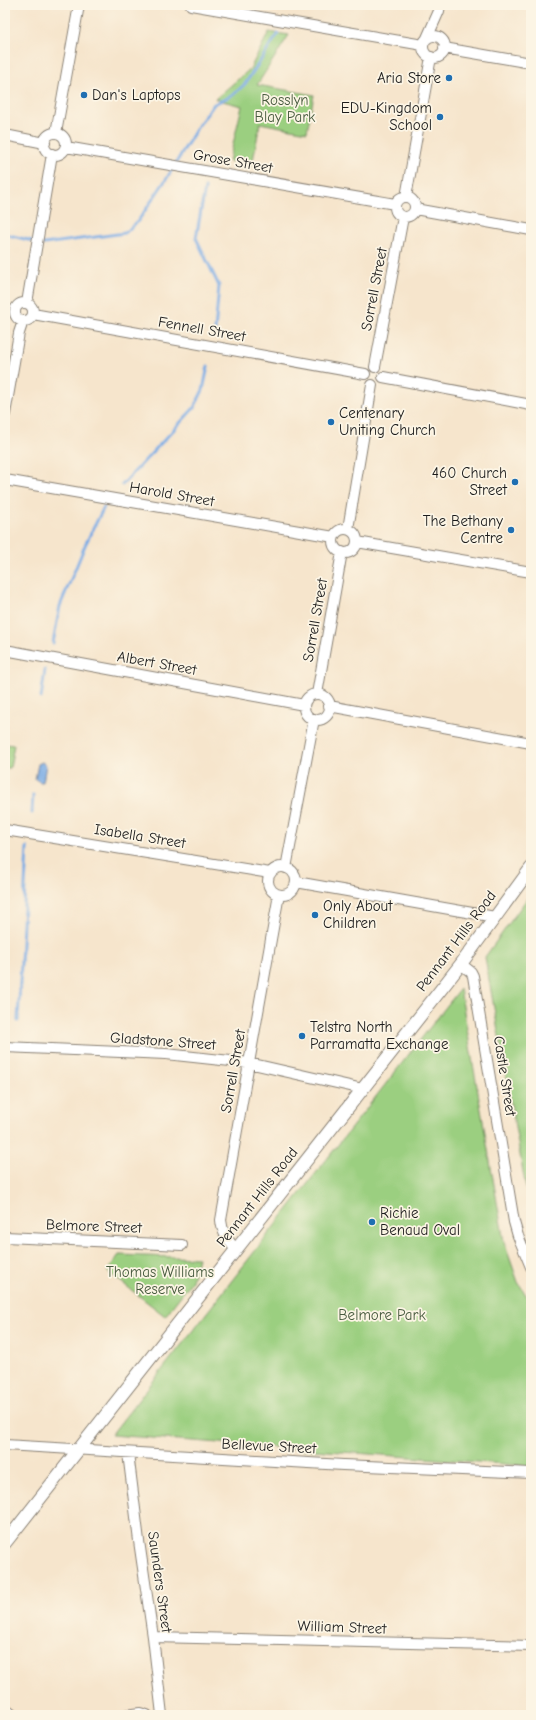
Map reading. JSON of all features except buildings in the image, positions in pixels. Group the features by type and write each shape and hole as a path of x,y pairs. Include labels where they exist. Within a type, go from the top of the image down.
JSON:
{"main road":[{"name":"Pennant Hills Road","path":"5,1543 461,964 531,868"}],"street":[{"path":"56,133 79,5"},
{"path":"191,5 425,41 434,36 441,38"},
{"path":"440,8 441,38 444,48 440,56 431,57 425,54 425,41 440,8"},
{"path":"444,48 531,63"},
{"path":"406,197 431,57"},
{"path":"56,133 63,136 66,147 60,153 52,154 47,150 45,143 50,134 56,133"},
{"path":"5,135 45,143"},
{"name":"Grose Street","path":"66,147 394,204"},
{"path":"27,303 52,154"},
{"path":"406,197 413,202 414,209 410,216 403,217 396,212 394,204 400,198 406,197"},
{"path":"414,209 531,230"},
{"name":"Sorrell Street","path":"375,367 403,217"},
{"path":"20,303 27,303 32,307 33,314 28,320 23,321 16,318 10,309 20,303"},
{"name":"Fennell Street","path":"33,314 365,374"},
{"path":"5,414 19,331 23,321"},
{"path":"375,367 382,371 383,377 380,382 372,385 367,382 365,374 368,369 375,367"},
{"path":"383,377 531,405"},
{"path":"348,529 372,385"},
{"name":"Harold Street","path":"5,480 334,536"},
{"path":"348,529 355,534 357,542 353,550 342,552 334,546 334,536 338,531 348,529"},
{"path":"357,542 531,572"},
{"name":"Sorrell Street","path":"317,694 342,552"},
{"name":"Albert Street","path":"5,650 304,705"},
{"path":"317,694 326,698 329,711 324,717 314,719 306,713 304,705 307,698 317,694"},
{"path":"329,706 531,743"},
{"path":"286,868 314,719"},
{"name":"Isabella Street","path":"5,830 270,873"},
{"path":"276,868 286,868 294,875 296,882 294,887 288,893 277,894 273,891 269,884 268,880 270,873 276,868"},
{"path":"296,882 495,917"},
{"name":"Sorrell Street","path":"236,1250 225,1236 222,1229 221,1220 278,900 277,894"},
{"name":"Castle Street","path":"461,964 474,976 514,1222 518,1236 531,1267"},
{"name":"Gladstone Street","path":"5,1047 166,1054 249,1063 363,1089"},
{"name":"Belmore Street","path":"5,1237 182,1244"},
{"name":"Bellevue Street","path":"5,1445 343,1465 531,1473"},
{"name":"Saunders Street","path":"128,1453 162,1715"},
{"name":"William Street","path":"153,1637 531,1646"},
{"path":"5,1710 13,1715"},
{"path":"125,1715 147,1715"}],"green space":[{"name":"Rosslyn Blay Park","path":"269,32 289,35 257,85 314,95 307,132 260,123 252,166 229,161 242,106 215,99 250,69"},
{"path":"5,744 14,745 10,768 5,768"},
{"path":"531,893 531,1217 485,957"},
{"name":"Belmore Park","path":"460,989 504,1242 518,1282 531,1303 531,1466 111,1435"},
{"name":"Thomas Williams Reserve","path":"119,1255 198,1258 192,1281 165,1316 107,1271"}],"water":[{"path":"42,762 46,765 43,782 40,782 35,779 38,764"}],"waterway":[{"path":"5,234 44,244 125,233 138,221 167,178 198,126 214,104 233,95 245,84 278,34"},
{"path":"205,188 196,238 219,286 215,331"},
{"path":"122,485 194,408 203,390 208,366"},
{"path":"53,643 60,606 86,543 104,507"},
{"path":"41,698 45,670"},
{"path":"32,813 33,795"},
{"path":"18,1021 27,848"}],"place":[{"name":"Aria Store","path":"449,78"},
{"name":"Dan's Laptops","path":"84,95"},
{"name":"EDU-Kingdom School","path":"440,117"},
{"name":"Centenary Uniting Church","path":"331,422"},
{"name":"460 Church Street","path":"515,482"},
{"name":"The Bethany Centre","path":"511,530"},
{"name":"Only About Children","path":"315,915"},
{"name":"Telstra North Parramatta Exchange","path":"302,1036"},
{"name":"Richie Benaud Oval","path":"372,1222"}]}
